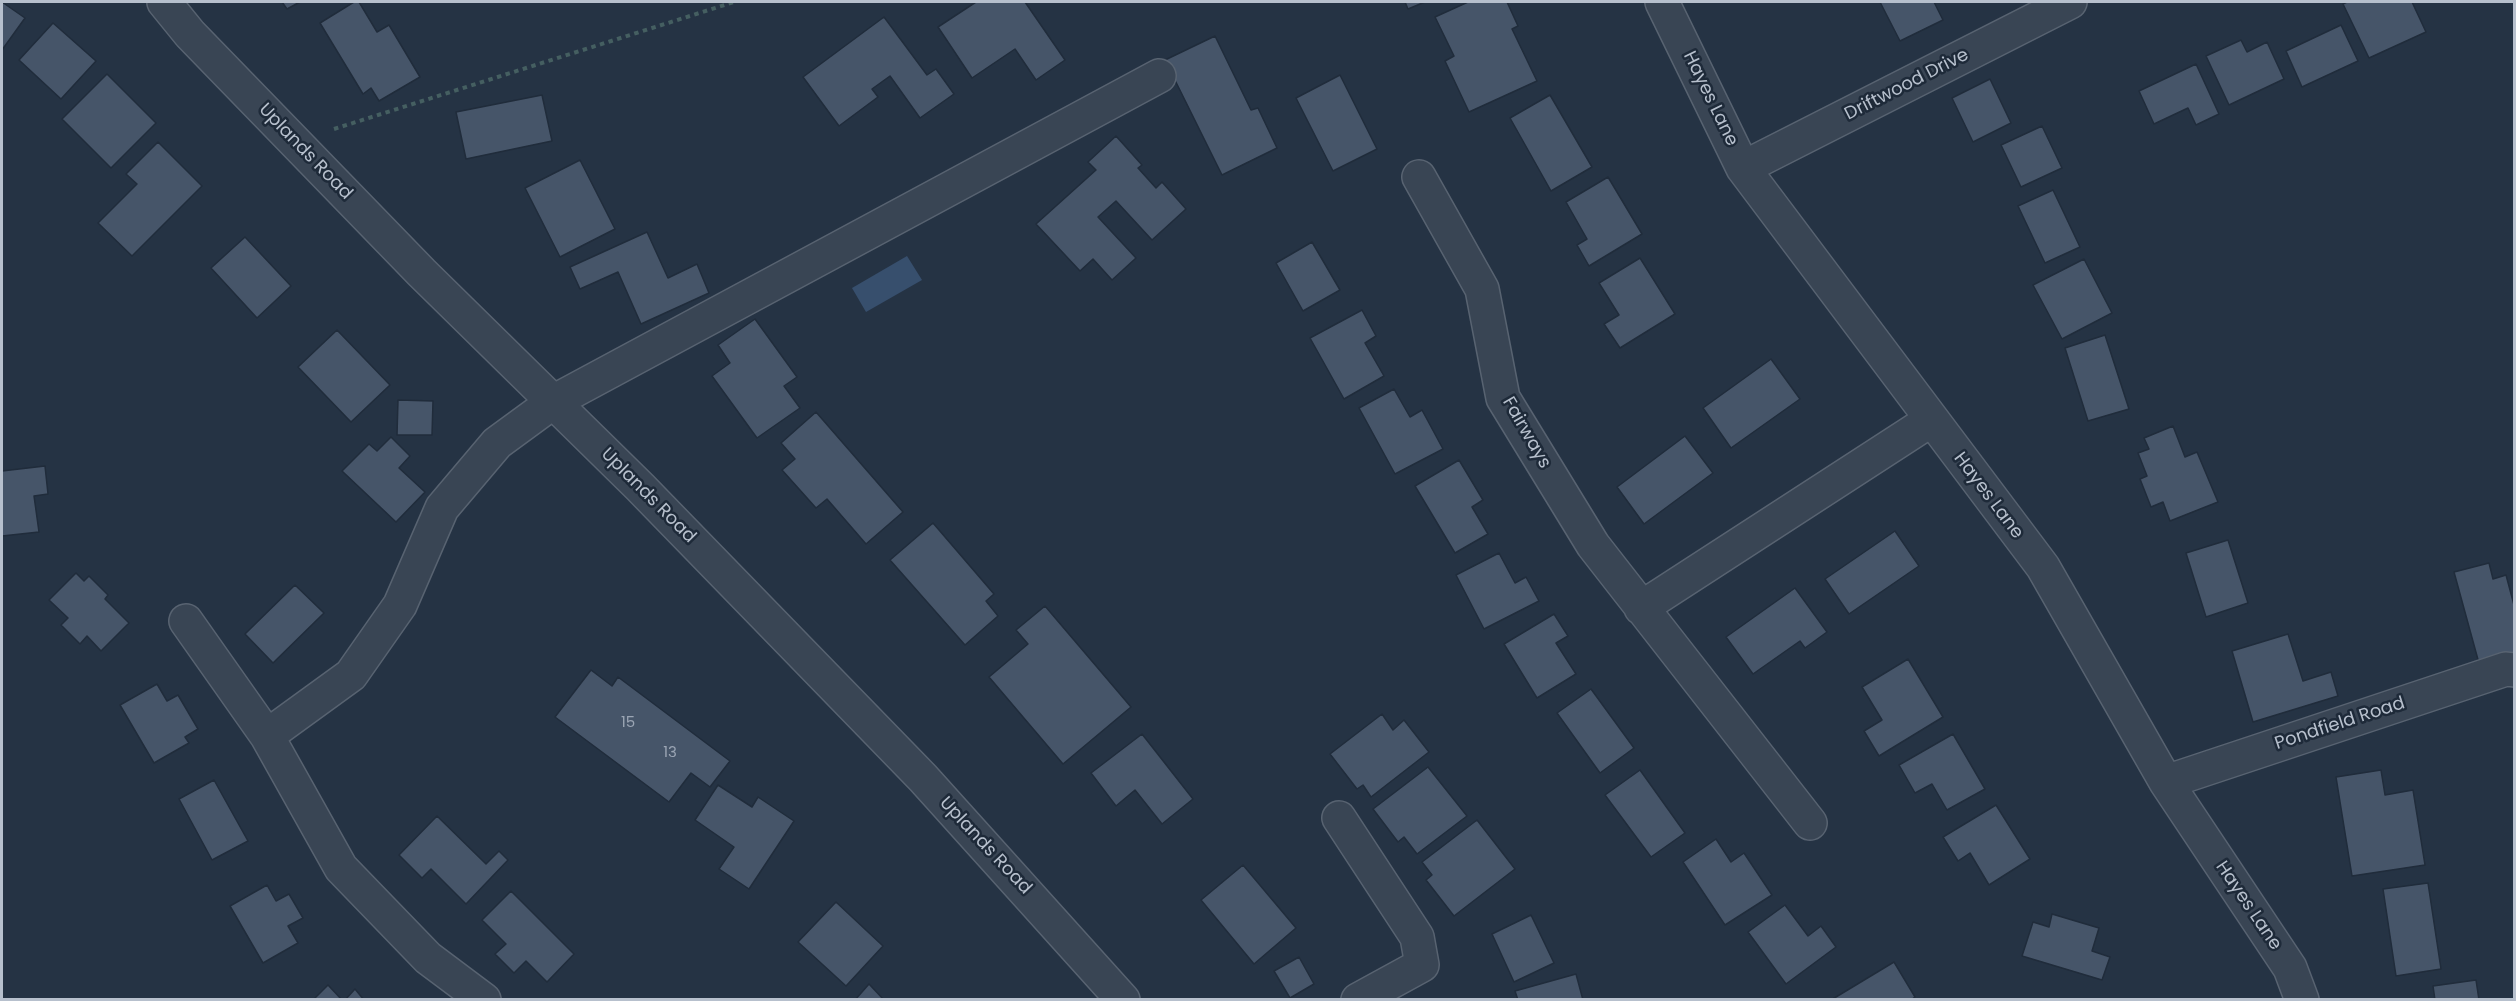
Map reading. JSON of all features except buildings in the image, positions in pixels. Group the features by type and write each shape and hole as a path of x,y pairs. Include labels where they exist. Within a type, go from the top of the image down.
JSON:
{"street":[{"name":"Uplands Road","path":"164,2 190,34 422,273 640,487 923,778 1123,999"},
{"name":"Hayes Lane","path":"1662,2 1743,168 2043,567 2166,782 2289,968 2302,999"},
{"name":"Driftwood Drive","path":"1743,168 2070,2"},
{"path":"267,736 351,675 400,605 442,508 497,443 553,402 1159,76"},
{"name":"Fairways","path":"1419,177 1482,289 1503,398 1593,545 1810,823"},
{"path":"1641,608 1931,420"},
{"path":"186,621 267,736 341,868 428,958 484,999"},
{"name":"Pondfield Road","path":"2166,782 2506,669 2514,670"},
{"path":"1340,818 1417,937 1422,965 1358,999"}],"path":[{"path":"295,142 734,2"}],"water":[{"path":"907,256 922,280 866,312 852,288"}]}
